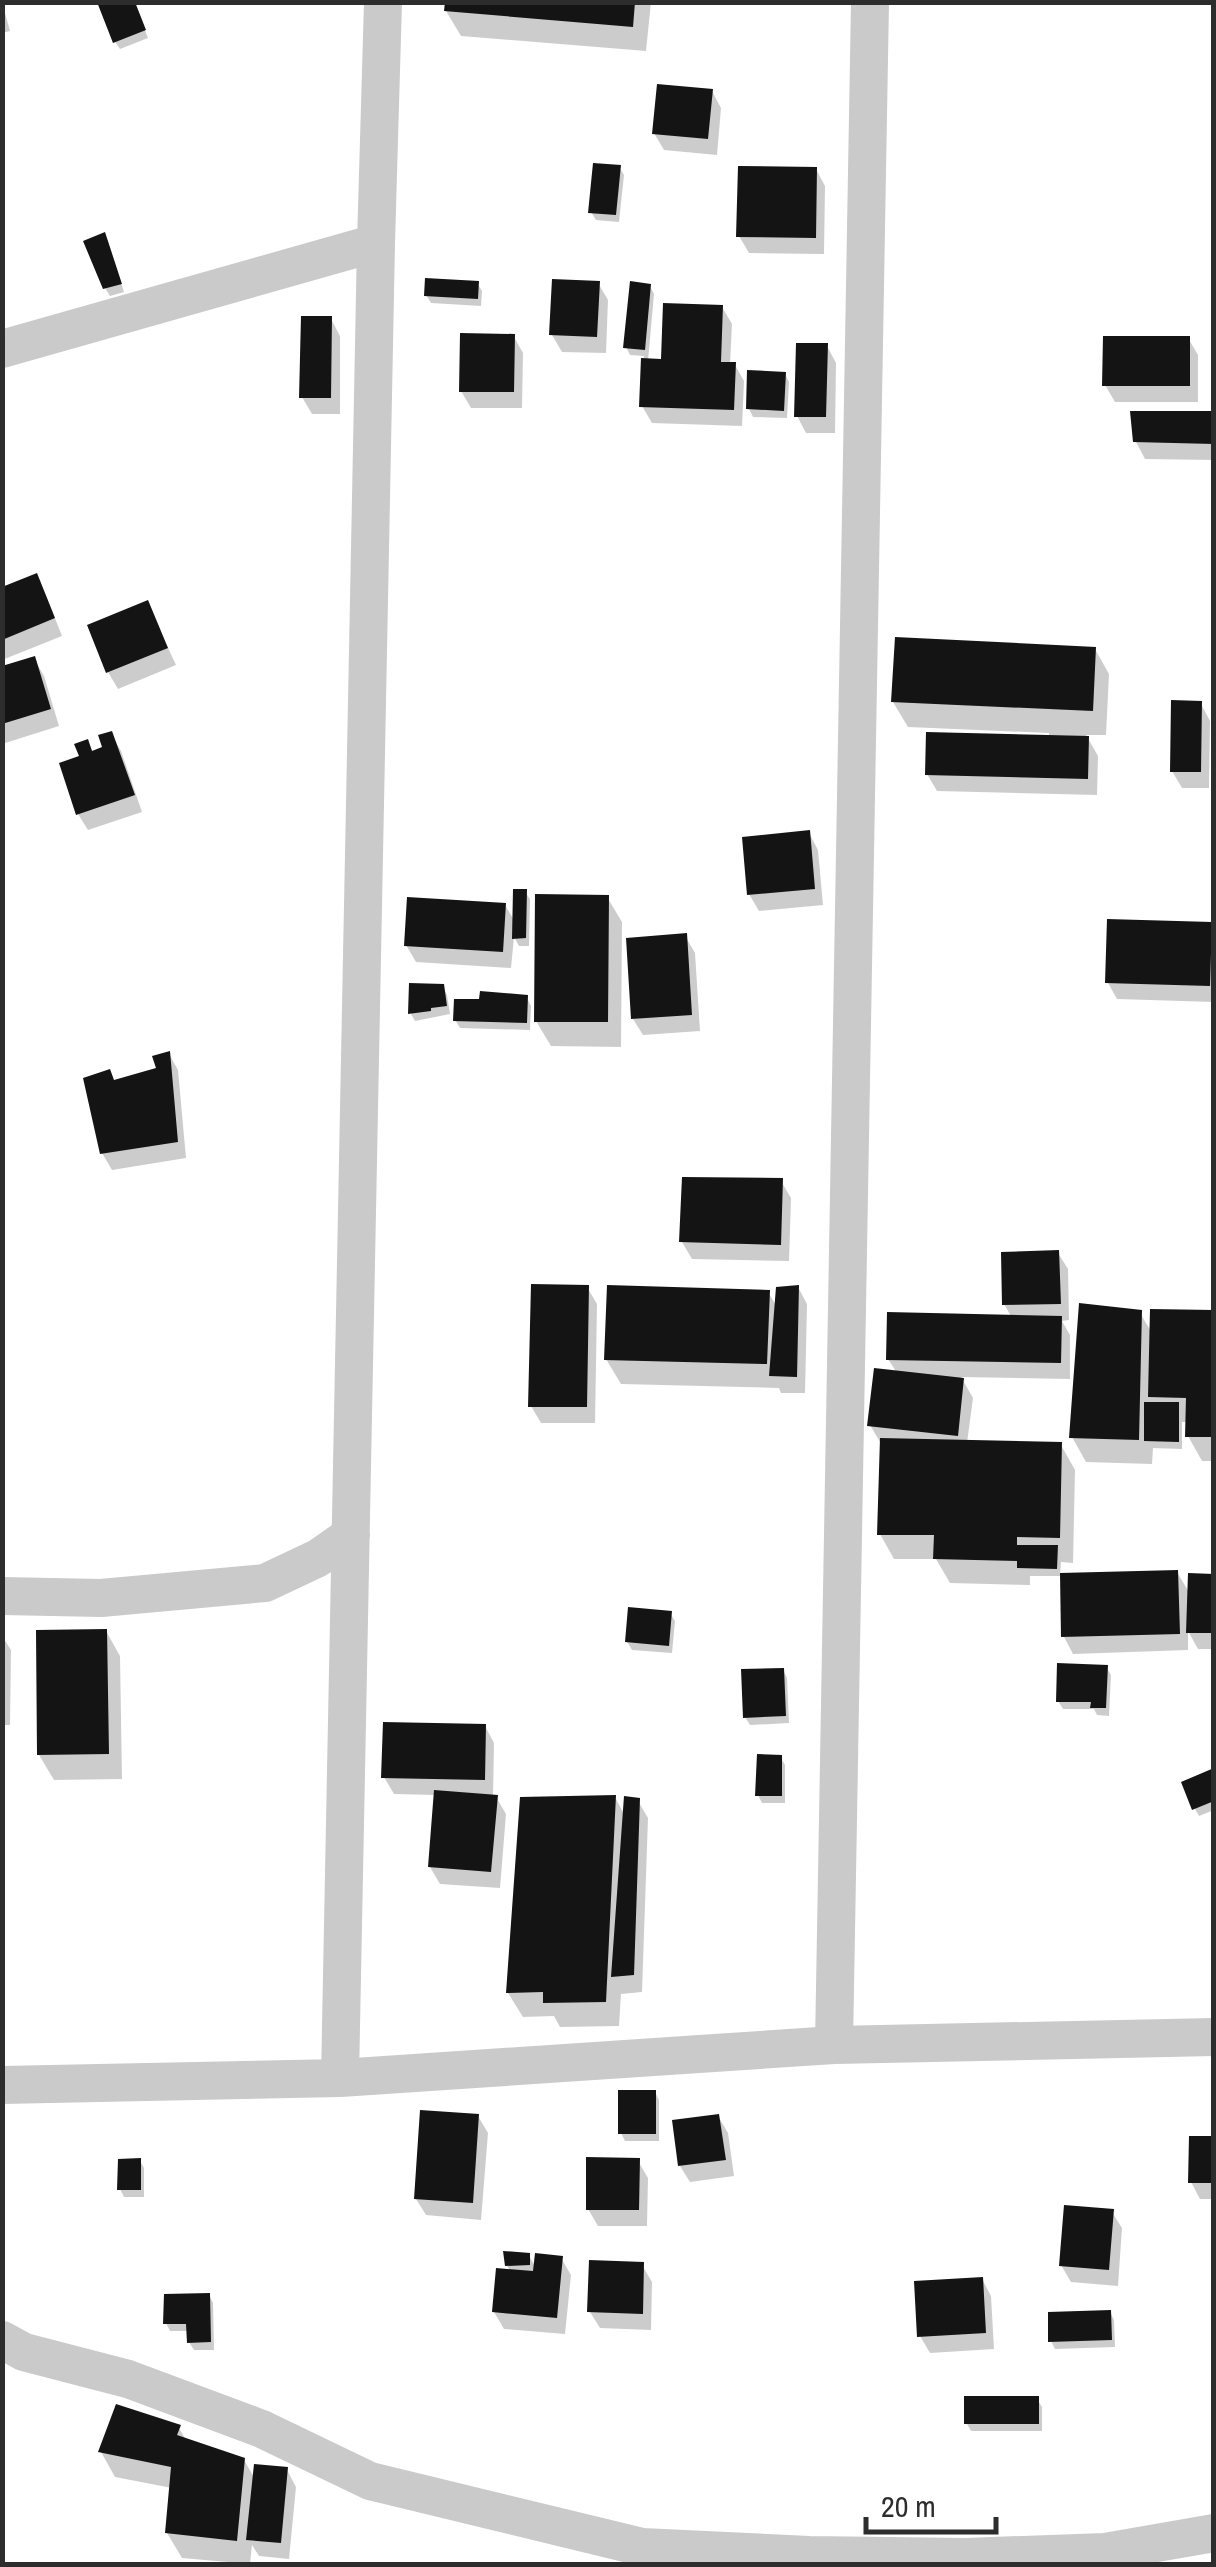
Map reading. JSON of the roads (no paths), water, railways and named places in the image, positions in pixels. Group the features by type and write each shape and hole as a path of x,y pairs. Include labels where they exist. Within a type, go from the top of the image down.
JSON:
{"street":[{"path":"340,2078 383,2"},
{"path":"834,2045 870,2"},
{"path":"2,349 376,242"},
{"path":"2,1596 101,1598 265,1583 318,1558 350,1535"},
{"path":"2,2085 340,2078 834,2045 1214,2037"},
{"path":"2,2340 24,2352 128,2379 262,2429 370,2481 642,2548 966,2557 1105,2552 1214,2533"}]}
